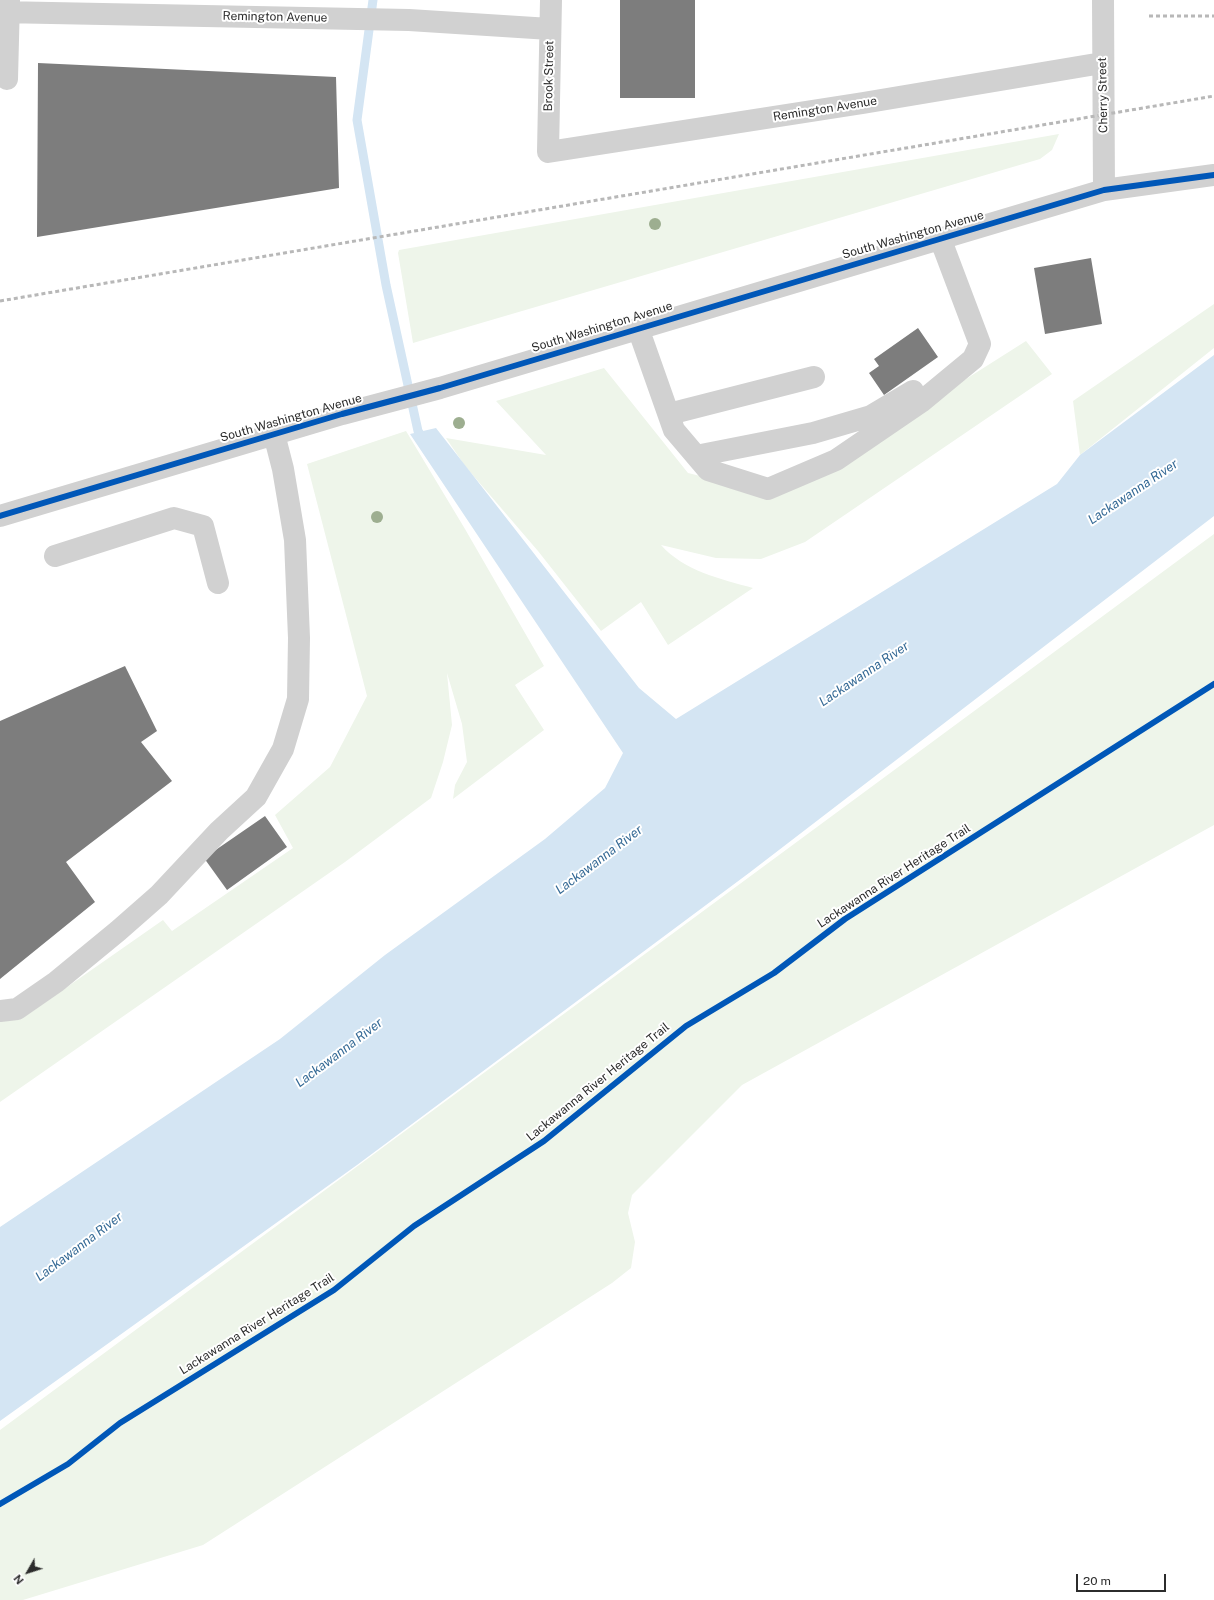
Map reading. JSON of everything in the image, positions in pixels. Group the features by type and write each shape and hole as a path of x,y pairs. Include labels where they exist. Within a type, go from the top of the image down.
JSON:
{"street":[{"name":"Brook Street","path":"548,152 551,0"},
{"name":"Cherry Street","path":"1103,0 1102,63 1104,190"},
{"name":"Remington Avenue","path":"6,8 409,20 550,29"},
{"path":"6,8 7,79"},
{"name":"Remington Avenue","path":"548,152 863,103 1102,63"},
{"name":"South Washington Avenue","path":"0,516 342,414 440,388 1104,190 1214,175"},
{"path":"638,328 674,430 708,470 768,490 836,460 921,402 973,359 980,344 940,238"},
{"path":"696,456 813,433 871,416 905,397 980,344"},
{"path":"669,414 814,377"},
{"path":"0,1011 17,1008 56,982 159,895 219,831 256,797 283,749 298,699 299,638 295,540 283,470 274,434"},
{"path":"55,556 174,518 202,526 218,583"}],"shaded area":[{"path":"1059,134 1052,150 1040,159 413,343 398,253 399,250"},
{"path":"1214,304 1214,348 1080,455 1073,401"},
{"path":"1026,341 1052,374 805,542 761,559 716,558 661,545 670,554 692,568 753,588 668,645 641,602 601,631 538,551 465,466 446,438 546,455 496,401 604,368 688,473 778,495 843,457"},
{"path":"406,431 465,529 544,666 515,685 544,730 453,799 455,785 467,762 462,724 447,673 452,725 443,762 431,798 345,862 0,1102 0,1017 27,1015 163,920 172,931 293,848 275,815 330,767 367,696 307,464"},
{"path":"1214,534 1214,825 742,1085 632,1195 628,1213 635,1242 631,1268 612,1283 203,1545 23,1600 0,1600 0,1430"}],"water":[{"name":"Lackawanna River","path":"1214,355 1214,516 749,873 357,1165 0,1421 0,1227 280,1039 385,955 545,839 605,788 623,753 410,434 436,428 639,688 676,719 1057,484 1080,455"}],"building":[{"path":"620,0 695,0 695,98 620,98"},
{"path":"38,63 336,77 339,188 37,237"},
{"path":"1091,258 1102,324 1045,334 1034,268"},
{"path":"918,328 938,357 884,395 869,373 879,366 874,359"},
{"path":"125,666 157,731 141,742 172,781 66,862 95,902 0,979 0,721"},
{"path":"265,816 287,847 227,890 204,858"}],"waterway":[{"path":"373,0 357,120 386,285 418,431 425,441"}],"railway":[{"path":"1149,16 1214,16"},
{"path":"0,301 1214,96"}],"cycle path":[{"path":"0,516 342,414 440,388 1104,190 1214,175"},
{"name":"Lackawanna River Heritage Trail","path":"0,1504 68,1464 120,1423 334,1290 414,1226 544,1141 686,1026 774,973 845,919 1214,684"}]}
